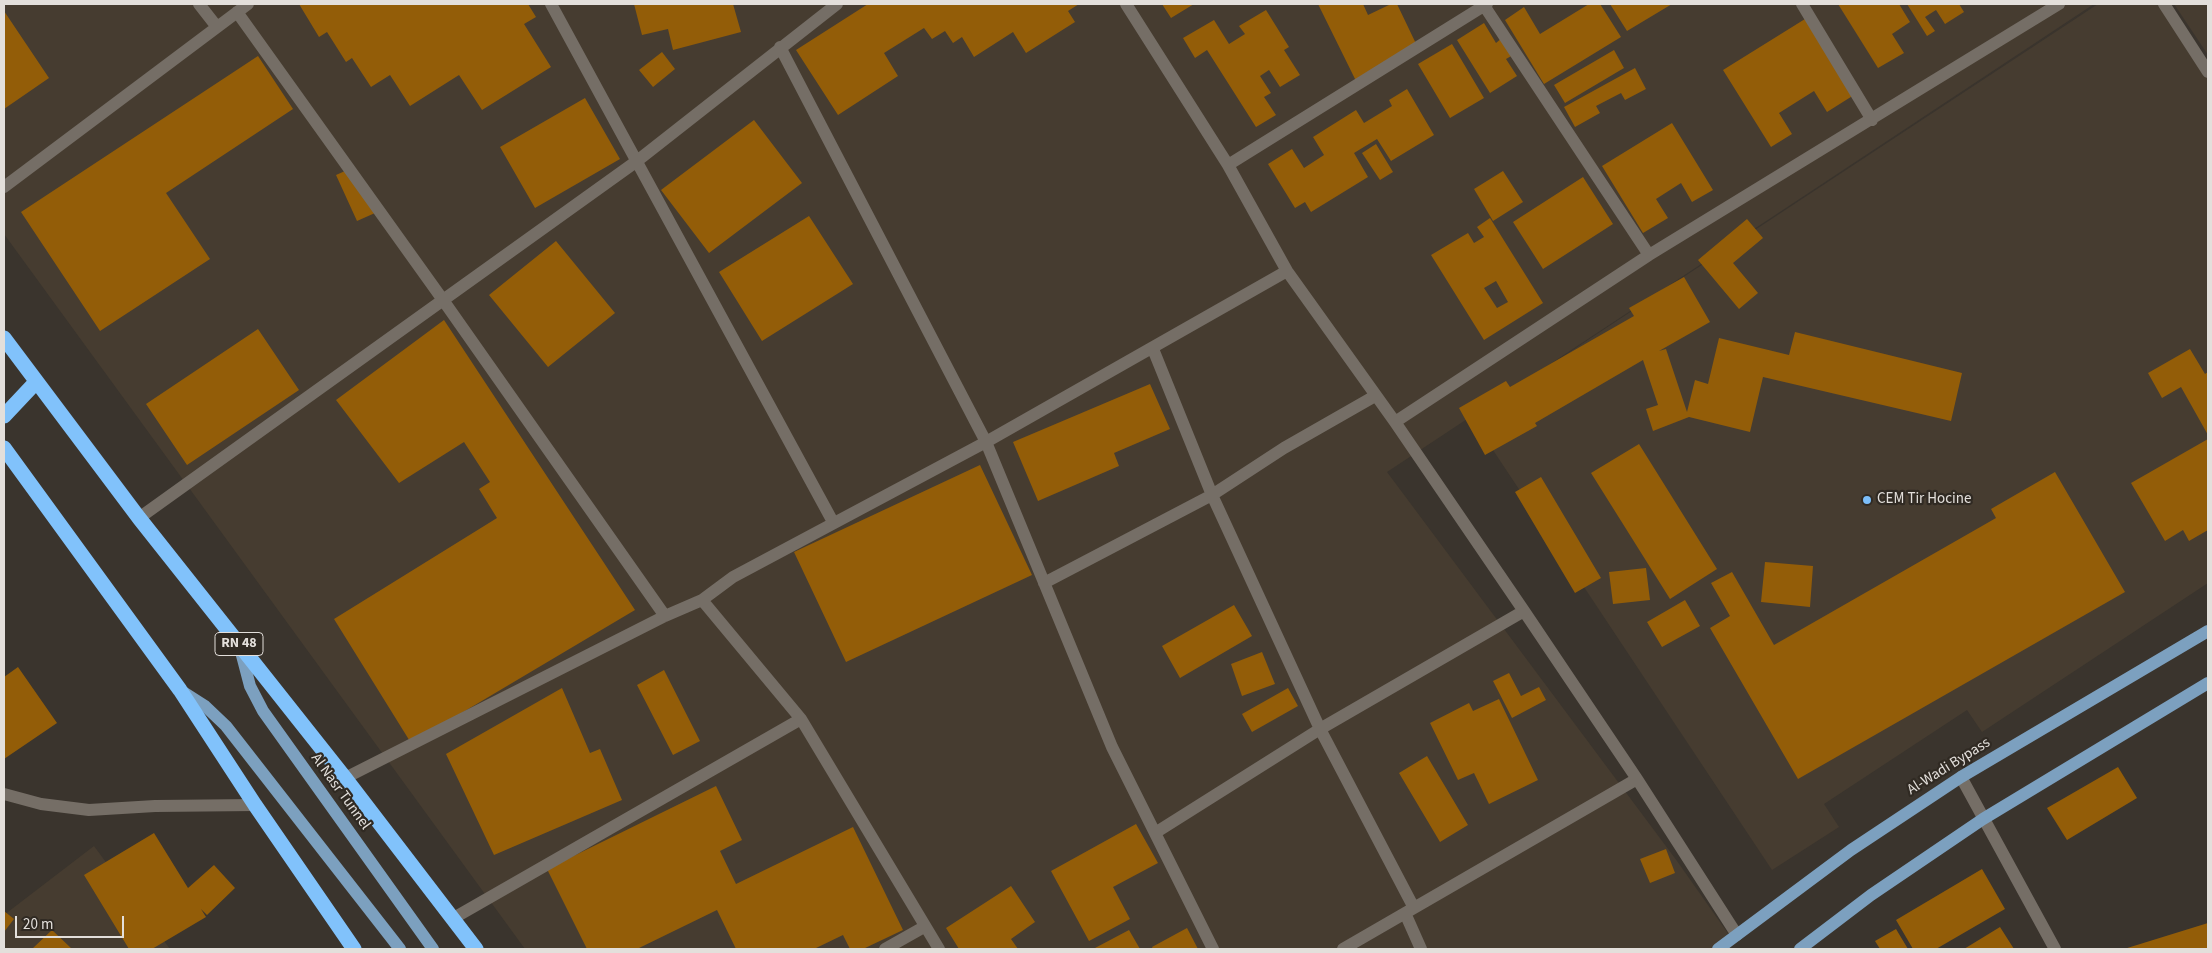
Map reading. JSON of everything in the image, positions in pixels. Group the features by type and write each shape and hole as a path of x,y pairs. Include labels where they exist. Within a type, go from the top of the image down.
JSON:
{"highway":[{"name":"RN 48","path":"4,338 139,518 345,778 476,949"},
{"path":"4,416 36,382"},
{"path":"4,448 180,690 254,805 354,949"}],"main road":[{"name":"Al-Wadi Bypass","path":"1718,949 1851,850 1961,777 2208,631"},
{"name":"Al Nasr Tunnel","path":"239,644 250,686 263,711 432,949"},
{"path":"1800,949 1871,895 1983,819 2208,683"},
{"path":"180,690 205,706 226,726 400,949"}],"street":[{"path":"200,4 217,27"},
{"path":"4,187 248,4"},
{"path":"551,4 833,522"},
{"path":"139,518 637,161 780,47 838,4"},
{"path":"1126,4 1228,165 1287,271 1395,422 1524,611 1637,779 1737,935"},
{"path":"1228,165 1485,4 1649,255"},
{"path":"1802,4 1872,120"},
{"path":"1395,422 1649,255 2060,4"},
{"path":"2164,4 2203,54 2208,72"},
{"path":"237,12 443,300 665,616"},
{"path":"780,47 986,442 1112,747 1213,949"},
{"path":"345,778 665,616 702,600 733,577 986,442 1153,349 1287,271"},
{"path":"1153,349 1212,495 1320,729 1409,911 1421,949"},
{"path":"1044,583 1212,495 1284,448 1376,396"},
{"path":"702,600 801,719 924,927 939,949"},
{"path":"1155,833 1320,729 1524,611"},
{"path":"452,919 801,719"},
{"path":"1961,777 2055,949"},
{"path":"1343,949 1637,779"},
{"path":"4,794 41,804 89,810 155,806 254,805"},
{"path":"885,949 924,927"}],"shaded area":[{"path":"4,4 2094,4 1387,472 1677,861 1734,942 1722,949 525,949 4,234"},
{"name":"CEM Tir Hocine","path":"2098,4 2164,4 2208,69 2208,583 1982,732 1967,710 1824,804 1839,827 1772,870 1471,417"},
{"path":"2174,4 2208,4 2208,55"},
{"path":"94,846 170,949 4,949 4,915"}],"building":[{"path":"299,4 528,4 536,17 524,24 551,67 482,110 459,75 410,106 390,75 371,87 352,58 346,62 327,32 319,37"},
{"path":"634,4 733,4 741,32 673,50 668,29 642,35"},
{"path":"868,4 1079,4 1068,11 1075,22 1026,53 1013,32 974,57 962,37 953,43 945,31 932,39 924,28 884,53 898,76 838,115 796,50"},
{"path":"1162,4 1194,4 1171,18"},
{"path":"1318,4 1363,4 1368,15 1391,4 1397,4 1420,52 1357,83"},
{"path":"1589,4 1600,4 1621,37 1544,84 1505,20 1524,7 1540,34"},
{"path":"1610,4 1672,4 1627,31"},
{"path":"1838,4 1899,4 1910,22 1892,34 1904,53 1878,68"},
{"path":"1907,4 1959,4 1964,12 1945,24 1936,10 1925,17 1935,31 1927,36"},
{"path":"1266,10 1289,47 1284,50 1300,75 1280,87 1269,70 1260,76 1271,93 1264,97 1276,115 1256,127 1207,50 1195,58 1183,38 1214,20 1229,44 1245,34 1239,26"},
{"path":"4,11 49,78 4,109"},
{"path":"1805,19 1854,95 1827,112 1814,91 1779,113 1792,134 1771,147 1723,70"},
{"path":"1484,23 1496,43 1502,38 1513,55 1506,59 1517,76 1490,93 1457,40"},
{"path":"1452,44 1484,98 1450,118 1418,64"},
{"path":"1614,50 1624,68 1565,103 1554,85"},
{"path":"662,52 675,69 653,87 639,70"},
{"path":"258,56 293,109 166,193 210,259 100,331 21,212"},
{"path":"1635,68 1646,89 1625,100 1621,93 1596,106 1600,113 1575,127 1564,107"},
{"path":"1407,89 1434,135 1391,161 1377,139 1354,153 1368,177 1311,212 1305,202 1295,208 1268,164 1292,149 1304,168 1324,155 1313,137 1356,110 1364,123 1392,106 1389,100"},
{"path":"585,98 620,159 535,208 500,147"},
{"path":"754,120 802,183 709,253 661,190"},
{"path":"1672,123 1713,190 1692,202 1681,183 1656,199 1668,218 1643,233 1602,166"},
{"path":"1376,144 1393,172 1380,180 1362,153"},
{"path":"354,167 375,213 357,221 336,175"},
{"path":"1503,171 1523,202 1493,221 1474,189"},
{"path":"1583,177 1613,224 1543,269 1513,222"},
{"path":"809,216 853,284 762,341 719,272"},
{"path":"1490,218 1543,303 1484,340 1431,255 1468,233 1474,243 1484,237 1477,227","holes":["1496,281 1508,302 1497,308 1484,288"]},
{"path":"1747,219 1763,238 1733,263 1758,293 1739,309 1698,260"},
{"path":"556,241 615,313 548,367 489,295"},
{"path":"1684,277 1710,322 1659,351 1666,349 1687,412 1695,380 1708,384 1719,338 1789,355 1795,332 1962,373 1951,421 1763,377 1750,432 1689,417 1653,431 1646,409 1658,405 1643,360 1535,423 1537,426 1485,455 1459,408 1506,381 1510,387 1634,316 1629,308"},
{"path":"444,320 635,610 411,743 334,619 497,518 479,489 490,482 464,442 399,483 336,400"},
{"path":"258,329 299,390 187,465 146,404"},
{"path":"2190,349 2205,374 2208,372 2208,435 2181,387 2162,398 2148,373"},
{"path":"1150,384 1170,429 1114,453 1119,466 1038,501 1013,442"},
{"path":"2208,439 2208,530 2189,541 2183,530 2165,541 2131,483"},
{"path":"1639,444 1717,569 1670,599 1591,473"},
{"path":"980,465 1032,575 846,662 794,552"},
{"path":"2055,472 2125,592 1798,779 1710,628 1730,616 1711,583 1732,572 1774,645 1996,518 1991,509"},
{"path":"1541,477 1601,578 1575,593 1515,492"},
{"path":"1765,562 1813,566 1810,607 1761,602"},
{"path":"1646,568 1650,600 1613,604 1609,572"},
{"path":"1685,600 1700,626 1662,647 1647,622"},
{"path":"1234,605 1252,636 1180,678 1162,646"},
{"path":"1262,652 1275,684 1242,696 1231,664"},
{"path":"18,667 57,723 4,759 4,677"},
{"path":"664,670 700,741 673,755 637,685"},
{"path":"1509,673 1521,696 1539,687 1546,700 1512,718 1493,681"},
{"path":"562,688 590,753 600,749 622,800 494,855 446,754"},
{"path":"1288,688 1298,706 1252,732 1242,714"},
{"path":"1499,699 1538,780 1489,804 1474,773 1458,780 1430,723 1469,703 1473,711"},
{"path":"1427,756 1468,825 1440,842 1399,773"},
{"path":"2118,767 2137,798 2067,840 2047,808"},
{"path":"716,786 742,840 720,851 736,884 853,827 903,930 863,949 850,949 843,935 814,949 736,949 717,910 637,949 587,949 547,869"},
{"path":"1136,824 1158,863 1113,887 1130,919 1089,941 1051,871"},
{"path":"154,833 188,888 214,865 235,888 207,915 201,909 206,917 152,949 129,949 84,875"},
{"path":"1666,849 1675,873 1650,883 1640,859"},
{"path":"1982,869 2005,909 1936,949 1913,949 1896,920"},
{"path":"1011,886 1035,922 1011,939 1018,949 959,949 946,928"},
{"path":"4,911 14,919 4,932"},
{"path":"2208,923 2208,949 2124,949"},
{"path":"2000,927 2014,949 1964,949"},
{"path":"1187,928 1198,949 1153,949 1152,947"},
{"path":"1896,929 1908,949 1880,949 1875,941"},
{"path":"52,930 72,949 32,949"},
{"path":"1129,930 1140,949 1095,948"}],"place":[{"name":"CEM Tir Hocine","path":"1867,500"}]}
